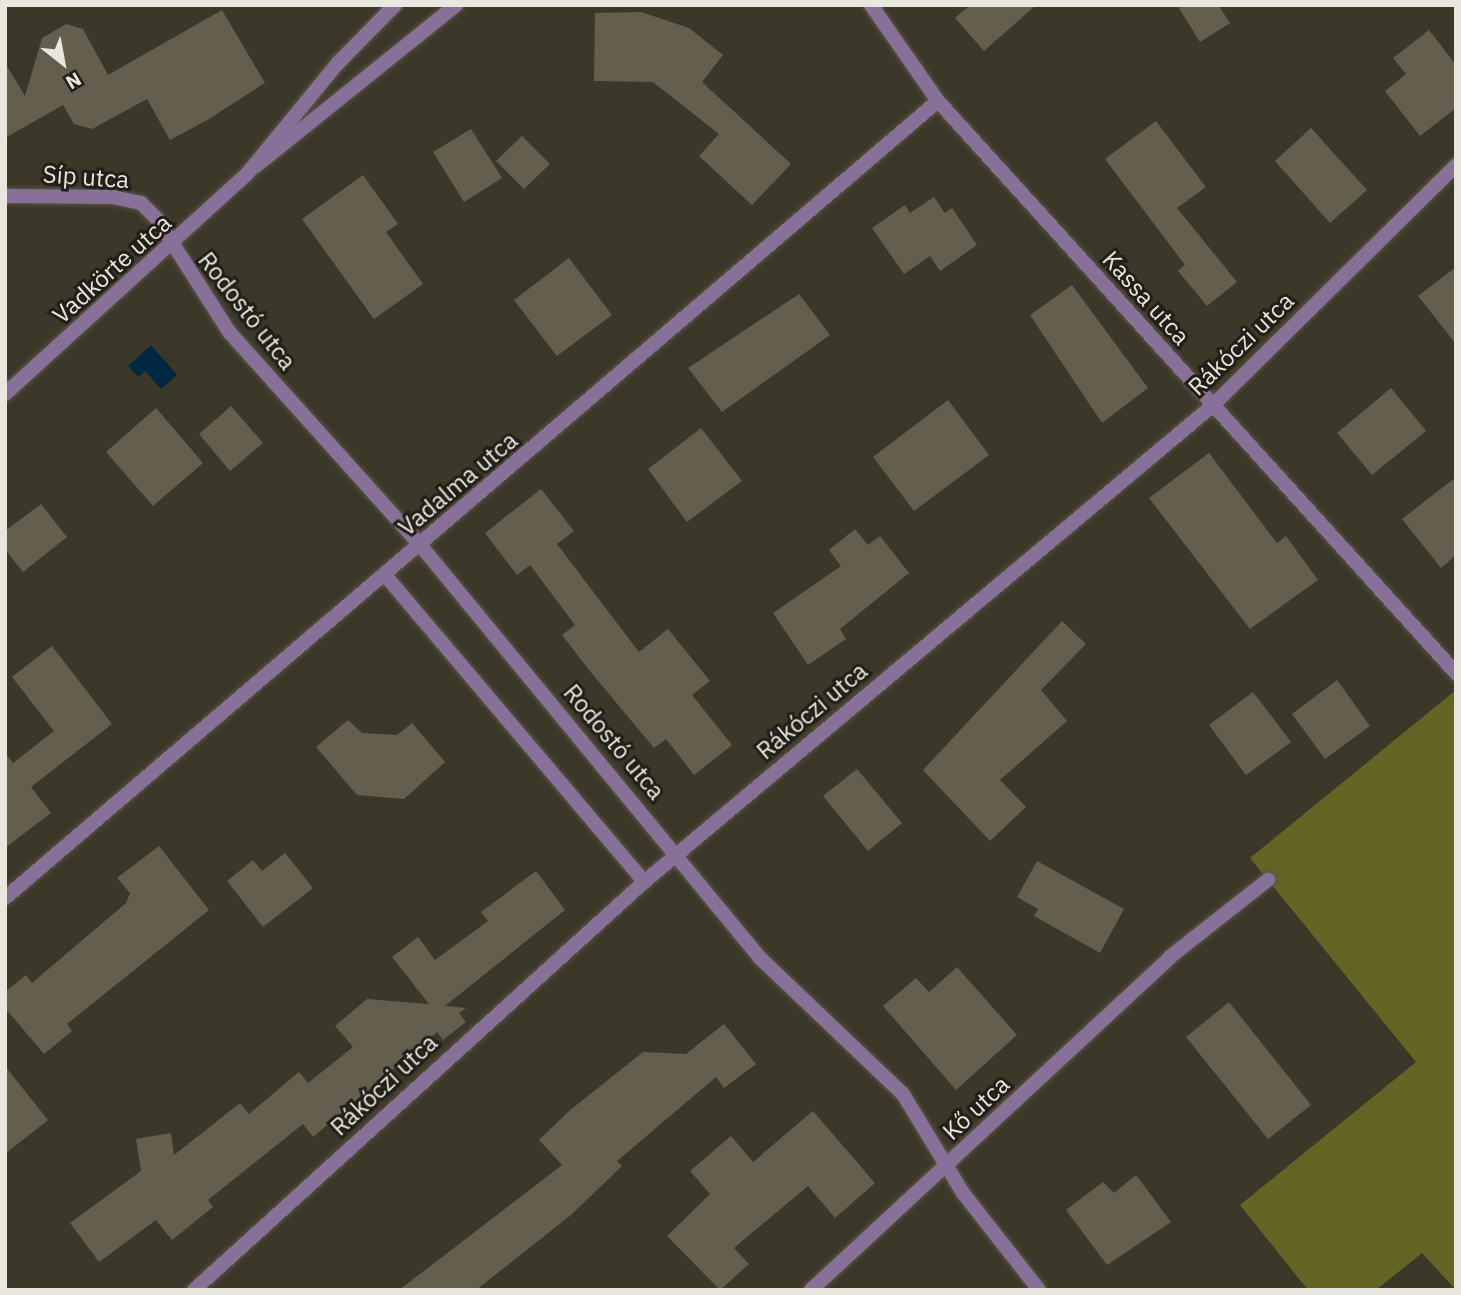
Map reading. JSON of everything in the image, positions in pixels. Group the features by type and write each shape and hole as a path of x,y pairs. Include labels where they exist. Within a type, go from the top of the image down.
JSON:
{"street":[{"name":"Vadkörte utca","path":"247,174 338,63 395,5"},
{"name":"Vadkörte utca","path":"5,394 171,249 247,174 456,5"},
{"name":"Kassa utca","path":"871,5 937,101 1456,673"},
{"name":"Vadalma utca","path":"5,898 421,546 937,101"},
{"name":"Rákóczi utca","path":"194,1290 644,882 1212,406 1456,165"},
{"name":"Síp utca","path":"5,196 113,197 141,203 157,219"},
{"name":"Rodostó utca","path":"157,219 171,249 230,333 421,546 678,853 760,958 903,1094 948,1166 1039,1290"},
{"path":"384,575 644,882"},
{"name":"Kő utca","path":"811,1290 948,1166 1170,957 1268,880"}],"shaded area":[{"path":"1456,690 1456,1290 1422,1253 1376,1290 1308,1290 1240,1205 1416,1062 1250,858"}],"water":[{"path":"151,345 177,375 161,389 145,371 138,377 128,366"}],"building":[{"path":"970,5 1036,5 984,51 955,18"},
{"path":"1177,5 1218,5 1230,23 1200,42"},
{"path":"222,10 265,83 209,119 170,140 147,99 92,129 74,124 63,105 5,138 5,63 25,96 42,38 66,24 83,29 108,75"},
{"path":"641,12 689,28 723,55 702,82 791,164 752,205 699,156 719,134 653,82 594,81 595,13"},
{"path":"1429,30 1456,65 1456,108 1420,136 1385,91 1406,74 1393,58"},
{"path":"1156,121 1206,187 1177,208 1237,282 1207,306 1178,271 1185,265 1105,159"},
{"path":"1311,128 1367,190 1330,223 1275,161"},
{"path":"471,129 502,178 464,202 433,152"},
{"path":"522,136 550,164 524,189 496,161"},
{"path":"363,175 398,224 386,232 423,284 374,319 302,219"},
{"path":"934,197 945,213 952,208 977,245 940,271 930,256 904,274 872,228 905,205 910,213"},
{"path":"569,258 612,315 557,356 514,300"},
{"path":"1456,267 1456,344 1418,296"},
{"path":"1072,285 1148,388 1102,423 1030,315"},
{"path":"799,294 830,335 722,412 688,368"},
{"path":"1391,388 1426,431 1372,475 1337,433"},
{"path":"948,400 989,455 914,511 873,457"},
{"path":"231,406 263,443 230,471 199,434"},
{"path":"156,408 203,463 153,506 106,452"},
{"path":"701,428 742,481 687,522 648,469"},
{"path":"1209,453 1277,543 1286,536 1318,580 1250,629 1149,498"},
{"path":"1456,477 1456,555 1441,568 1402,519"},
{"path":"541,489 574,531 557,544 639,652 668,629 710,681 692,695 732,745 694,775 666,739 654,748 589,670 562,635 575,625 530,565 517,575 485,533"},
{"path":"41,504 67,537 23,572 5,549 5,531"},
{"path":"855,529 868,545 880,536 909,573 840,629 846,639 808,665 773,613 841,566 829,550"},
{"path":"1062,621 1086,644 1041,690 1067,721 1000,780 1026,807 990,841 923,770"},
{"path":"52,646 112,724 31,787 51,813 5,848 5,753 13,763 54,731 12,677"},
{"path":"1337,680 1370,726 1325,759 1292,714"},
{"path":"1253,692 1291,742 1246,775 1209,725"},
{"path":"348,720 362,733 397,735 412,723 445,762 404,799 357,795 316,747"},
{"path":"857,769 902,823 868,851 823,796"},
{"path":"159,846 209,910 67,1024 72,1031 44,1054 5,1008 5,992 26,975 32,983 126,903 130,893 117,878"},
{"path":"285,853 313,888 263,927 227,881 253,860 262,871"},
{"path":"1037,861 1124,909 1100,953 1034,916 1038,909 1017,897"},
{"path":"536,871 565,910 445,1006 466,1008 459,1013 466,1022 443,1040 437,1032 313,1137 303,1124 208,1200 213,1207 172,1240 156,1220 99,1262 70,1223 141,1171 136,1139 171,1133 174,1155 240,1103 249,1114 299,1072 308,1083 353,1047 335,1026 367,999 429,1004 392,957 418,937 435,960 488,921 481,912"},
{"path":"957,967 1017,1035 956,1090 883,1006 916,978 929,992"},
{"path":"1229,1002 1311,1105 1268,1139 1186,1037"},
{"path":"724,1024 756,1064 724,1088 716,1077 617,1161 622,1166 571,1215 476,1290 399,1290 562,1165 539,1140 569,1111 643,1052 686,1054"},
{"path":"5,1066 48,1120 5,1154"},
{"path":"813,1111 875,1183 835,1218 808,1186 734,1248 749,1264 720,1290 667,1236 710,1194 690,1171 731,1136 753,1162"},
{"path":"1136,1175 1171,1222 1107,1265 1066,1210 1103,1182 1114,1193"}]}
